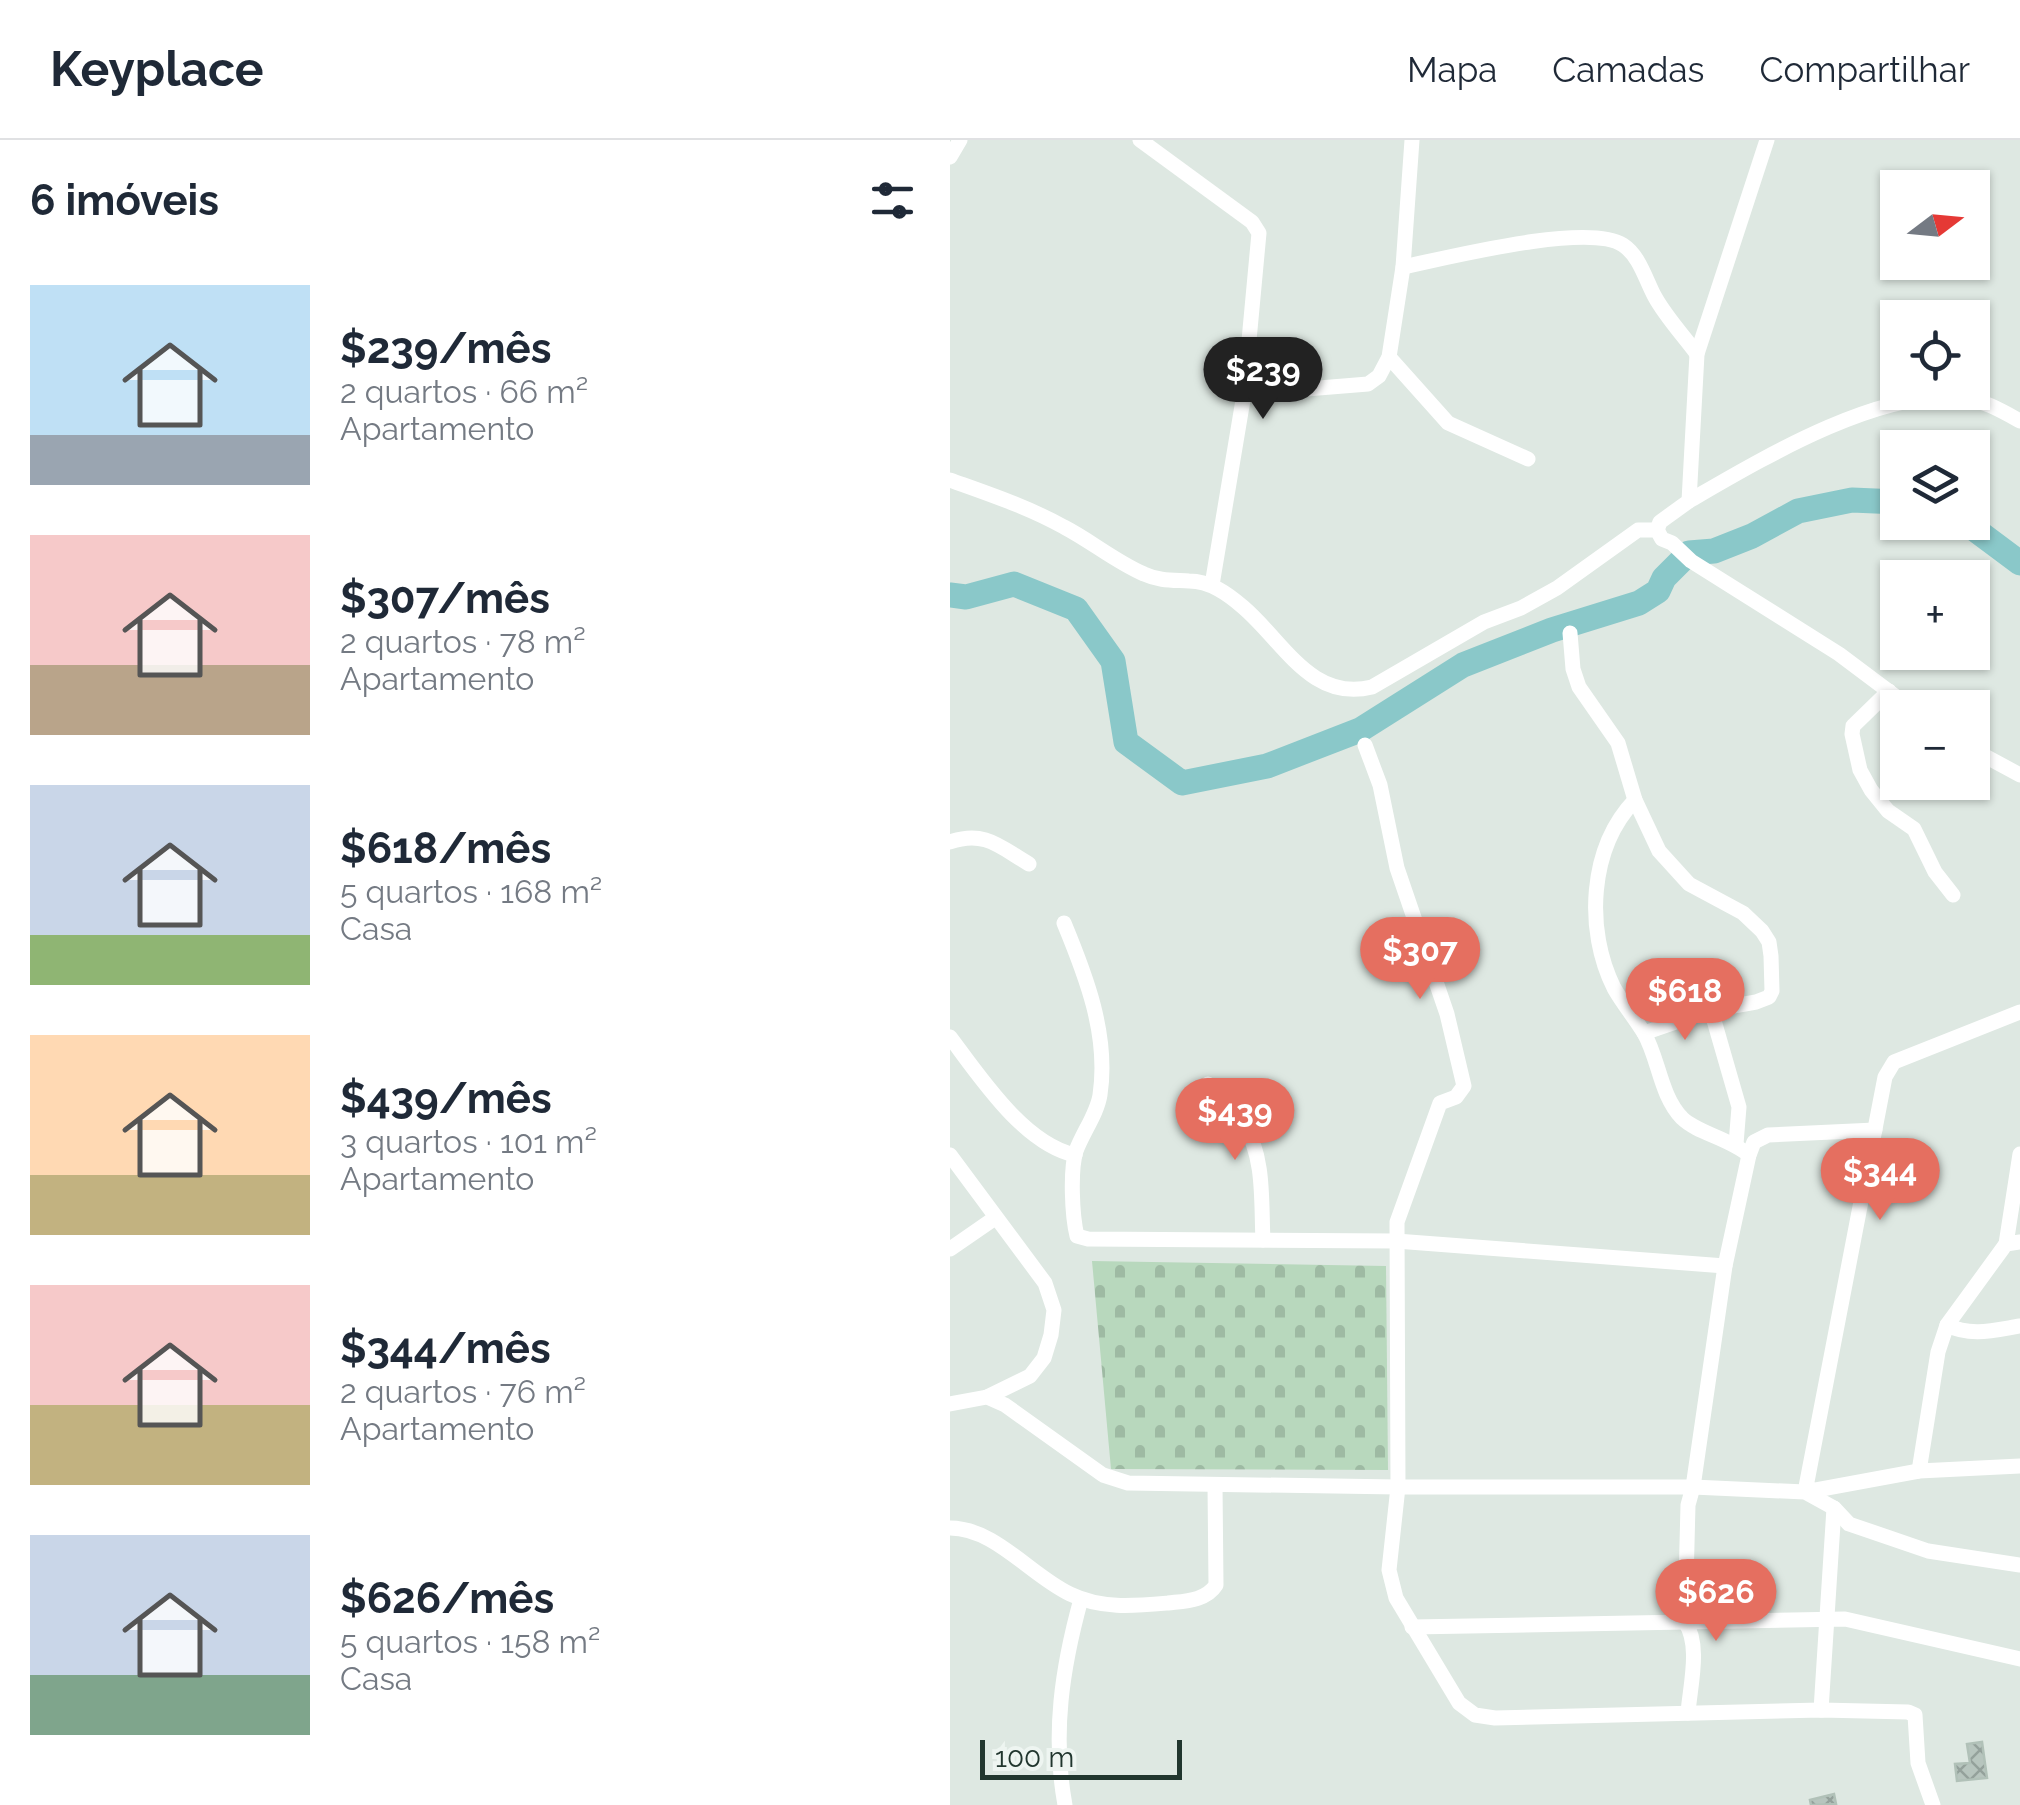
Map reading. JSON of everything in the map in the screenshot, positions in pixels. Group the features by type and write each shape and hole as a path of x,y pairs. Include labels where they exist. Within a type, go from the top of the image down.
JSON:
{"street":[{"path":"950,157 960,140"},
{"path":"1140,140 1252,222 1259,232 1244,394 1212,586"},
{"path":"1244,394 1368,384 1379,376 1389,356 1403,268 1412,140"},
{"path":"1689,502 1696,354 1767,140"},
{"path":"1403,268 1530,243 1608,239 1624,246 1635,257 1657,300 1696,354"},
{"path":"1389,356 1448,423 1528,459"},
{"path":"1888,690 1662,539 1657,530 1660,522 1792,445 1862,415 1914,399 1962,398 1983,402 2020,421"},
{"path":"950,480 1044,516 1145,575 1212,586 1243,607 1304,669 1329,688 1352,692 1372,688 1484,622 1522,608 1572,578 1638,530 1657,530"},
{"path":"1570,633 1579,688 1618,743 1635,800 1659,851 1688,884 1743,913 1769,942 1769,997 1711,1010 1644,1033"},
{"path":"1880,700 1854,726 1852,734 1860,770 1870,790 1888,811 1914,828 1935,872 1954,895"},
{"path":"1365,745 1380,785 1397,868 1442,998 1464,1086 1456,1097 1440,1103 1399,1214 1396,1241 1398,1488 1389,1570 1391,1585 1412,1627 1459,1702 1475,1714 1495,1718 1822,1710 1908,1712 1914,1715 1918,1763 1933,1805"},
{"path":"1990,759 2020,775"},
{"path":"1635,800 1610,832 1599,869 1596,905 1600,950 1632,1019 1644,1033 1668,1095 1681,1117 1736,1144 1749,1155"},
{"path":"950,842 975,836 988,839 1029,864"},
{"path":"1064,923 1088,980 1102,1048 1100,1098 1075,1155 1077,1236 1396,1241 1725,1266"},
{"path":"1711,1010 1739,1107 1736,1144"},
{"path":"1804,1492 1885,1077 1894,1062 2019,1018"},
{"path":"950,1036 984,1082 1026,1128 1052,1148 1075,1155"},
{"path":"1208,1084 1244,1124 1252,1140 1257,1158 1263,1240"},
{"path":"1688,1713 1693,1646 1686,1622 1688,1504 1694,1487 1725,1266 1749,1155 1754,1142 1768,1135 1875,1130"},
{"path":"1919,1470 1938,1352 1948,1325 2013,1243 2020,1154"},
{"path":"950,1155 1045,1283 1054,1310 1051,1335 1030,1376 987,1397 950,1404"},
{"path":"950,1249 995,1218"},
{"path":"1948,1325 1980,1332 2020,1326"},
{"path":"987,1397 1005,1405 1103,1476 1128,1483 1398,1488 1694,1487 1804,1492 1919,1470 2020,1466"},
{"path":"950,1528 964,1528 981,1535 1081,1599 1120,1606 1180,1601 1212,1592 1216,1585 1215,1485"},
{"path":"1804,1492 1834,1508 1849,1524 1928,1551 2020,1566"},
{"path":"1822,1710 1834,1508"},
{"path":"1065,1805 1057,1729 1068,1646 1081,1599"},
{"path":"1412,1627 1827,1620 1864,1622 2020,1659"}],"green space":[{"path":"1092,1261 1386,1266 1388,1470 1111,1469"}],"building":[{"path":"1982,1742 1987,1778 1957,1781 1955,1764 1970,1763 1967,1744"},
{"path":"1834,1794 1836,1804 1811,1805 1810,1800"}],"waterway":[{"path":"950,595 966,597 1014,584 1076,609 1113,661 1126,742 1182,783 1267,766 1360,730 1463,665 1552,630 1639,603 1658,591 1664,578 1689,553 1714,551 1798,511 1852,500 1880,501"},
{"path":"1989,540 2020,563"}]}
